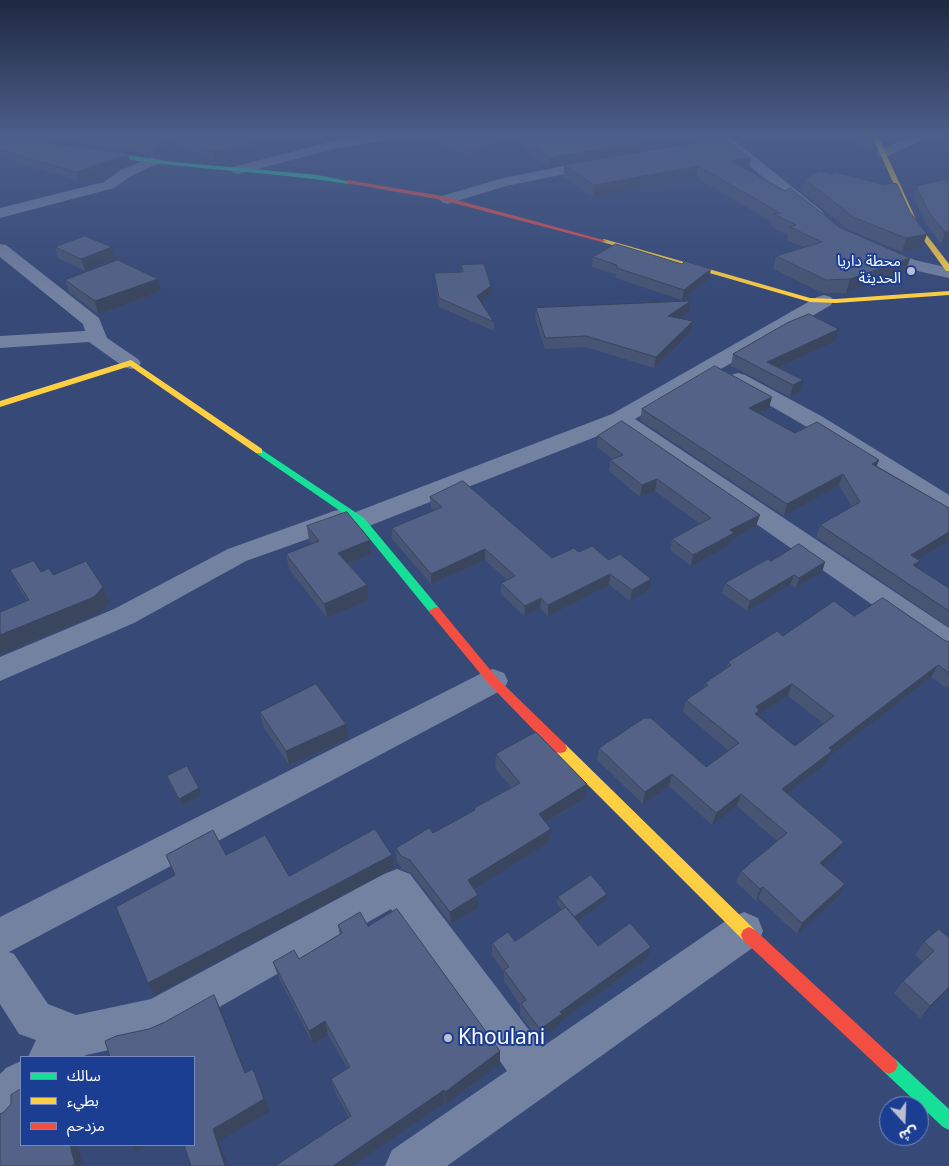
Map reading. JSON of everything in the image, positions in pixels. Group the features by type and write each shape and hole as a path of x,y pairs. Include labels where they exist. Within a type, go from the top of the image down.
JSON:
{"street":[{"path":"0,213 88,190"},
{"path":"397,190 447,199 583,235 798,298 824,301 949,293"},
{"path":"447,199 475,190"},
{"path":"784,190 827,223"},
{"path":"900,190 915,224 949,269"},
{"path":"859,242 910,264 949,273"},
{"path":"0,249 92,322 98,341 356,517 493,681 744,931 949,1121"},
{"path":"0,670 124,616 237,554 356,517 620,419 824,301"},
{"path":"0,342 96,336"},
{"path":"0,404 131,363"},
{"path":"712,366 815,422 949,506"},
{"path":"620,419 949,643"},
{"path":"0,937 493,681"},
{"path":"0,968 34,1019 63,1046 157,1019 397,886 537,1076"},
{"path":"408,1166 744,931"},
{"path":"0,1106 20,1084"}],"building":[{"path":"741,190 793,190 839,227 910,258 850,279 826,280 776,256 822,242 790,227 796,225 774,214 780,213"},
{"path":"819,190 900,190 910,212 927,234 906,238 853,217"},
{"path":"918,190 949,190 949,231 945,232 928,211"},
{"path":"85,236 112,247 81,259 55,247"},
{"path":"616,244 682,264 685,261 711,269 684,290 617,268 617,265 593,257"},
{"path":"118,260 158,279 95,301 65,280"},
{"path":"484,264 491,286 477,296 494,322 439,298 434,273 463,272 461,265"},
{"path":"691,301 668,316 693,321 656,357 586,336 545,338 536,308"},
{"path":"809,314 839,329 767,362 803,380 793,385 733,354 787,323"},
{"path":"715,366 772,397 749,408 795,433 817,422 879,460 872,464 949,508 949,532 911,555 920,561 913,565 949,588 949,611 820,525 860,502 843,474 787,504 642,409"},
{"path":"622,421 760,515 730,530 734,533 693,555 672,539 711,518 657,479 642,485 610,460 623,455 598,436"},
{"path":"463,481 552,558 574,548 579,552 592,546 609,560 620,554 651,579 632,590 610,574 548,605 541,598 525,606 501,583 515,576 485,549 431,574 392,528 442,507 430,497"},
{"path":"347,512 370,540 338,553 367,585 324,604 286,554 319,541 307,526"},
{"path":"799,544 825,562 799,578 794,575 750,601 725,583 768,559 771,561"},
{"path":"34,561 41,572 49,568 53,575 86,561 103,587 94,597 0,635 0,612 29,600 10,570"},
{"path":"883,598 949,642 949,673 938,665 829,748 832,751 782,789 844,842 820,863 845,884 802,923 763,887 760,889 741,871 787,833 741,794 716,813 672,774 645,792 599,748 644,718 651,718 706,767 739,743 686,700 708,685 705,683 731,665 728,662 777,631 783,636 834,601 854,616","holes":["792,684 834,716 795,746 755,714 759,710 756,707"]},
{"path":"316,684 346,724 286,751 260,712"},
{"path":"536,732 587,784 539,814 551,829 468,880 478,895 450,912 410,860 401,856 396,848 429,828 433,833 520,783 496,754"},
{"path":"187,766 199,788 179,799 167,776"},
{"path":"375,829 392,855 148,983 116,907 175,875 166,855 213,830 226,855 265,835 289,876"},
{"path":"591,875 607,894 574,917 558,897"},
{"path":"566,907 598,946 630,923 651,947 560,1012 562,1014 540,1029 521,1004 526,1000 504,970 509,967 492,943 508,932 515,941"},
{"path":"397,909 500,1051 445,1092 444,1090 333,1166 275,1166 351,1116 331,1079 350,1067 325,1021 309,1031 273,962 294,950 299,959 342,933 338,925 360,912 368,926"},
{"path":"939,929 949,938 949,987 930,1006 903,981 934,951 924,942"},
{"path":"214,995 245,1073 253,1069 264,1099 213,1129 225,1166 191,1166 184,1146 195,1146 195,1056 110,1056 105,1041 116,1036 149,1029"},
{"path":"20,1090 20,1146 70,1146 75,1164 72,1166 0,1166 0,1114 11,1104 11,1095"}],"traffic: fast":[{"path":"259,451 360,520 435,611"},
{"path":"889,1065 949,1121"}],"traffic: slow":[{"path":"900,190 915,224 949,269"},
{"path":"604,241 810,300 836,301 949,293"},
{"path":"0,404 131,363 259,451"},
{"path":"560,748 749,935"}],"traffic: jam":[{"path":"397,190 442,198 604,241"},
{"path":"435,611 493,681 560,748"},
{"path":"749,935 889,1065"}],"place":[{"name":"محطة داريا الحديثة","path":"911,271"},
{"name":"Khoulani","path":"448,1038"}]}
